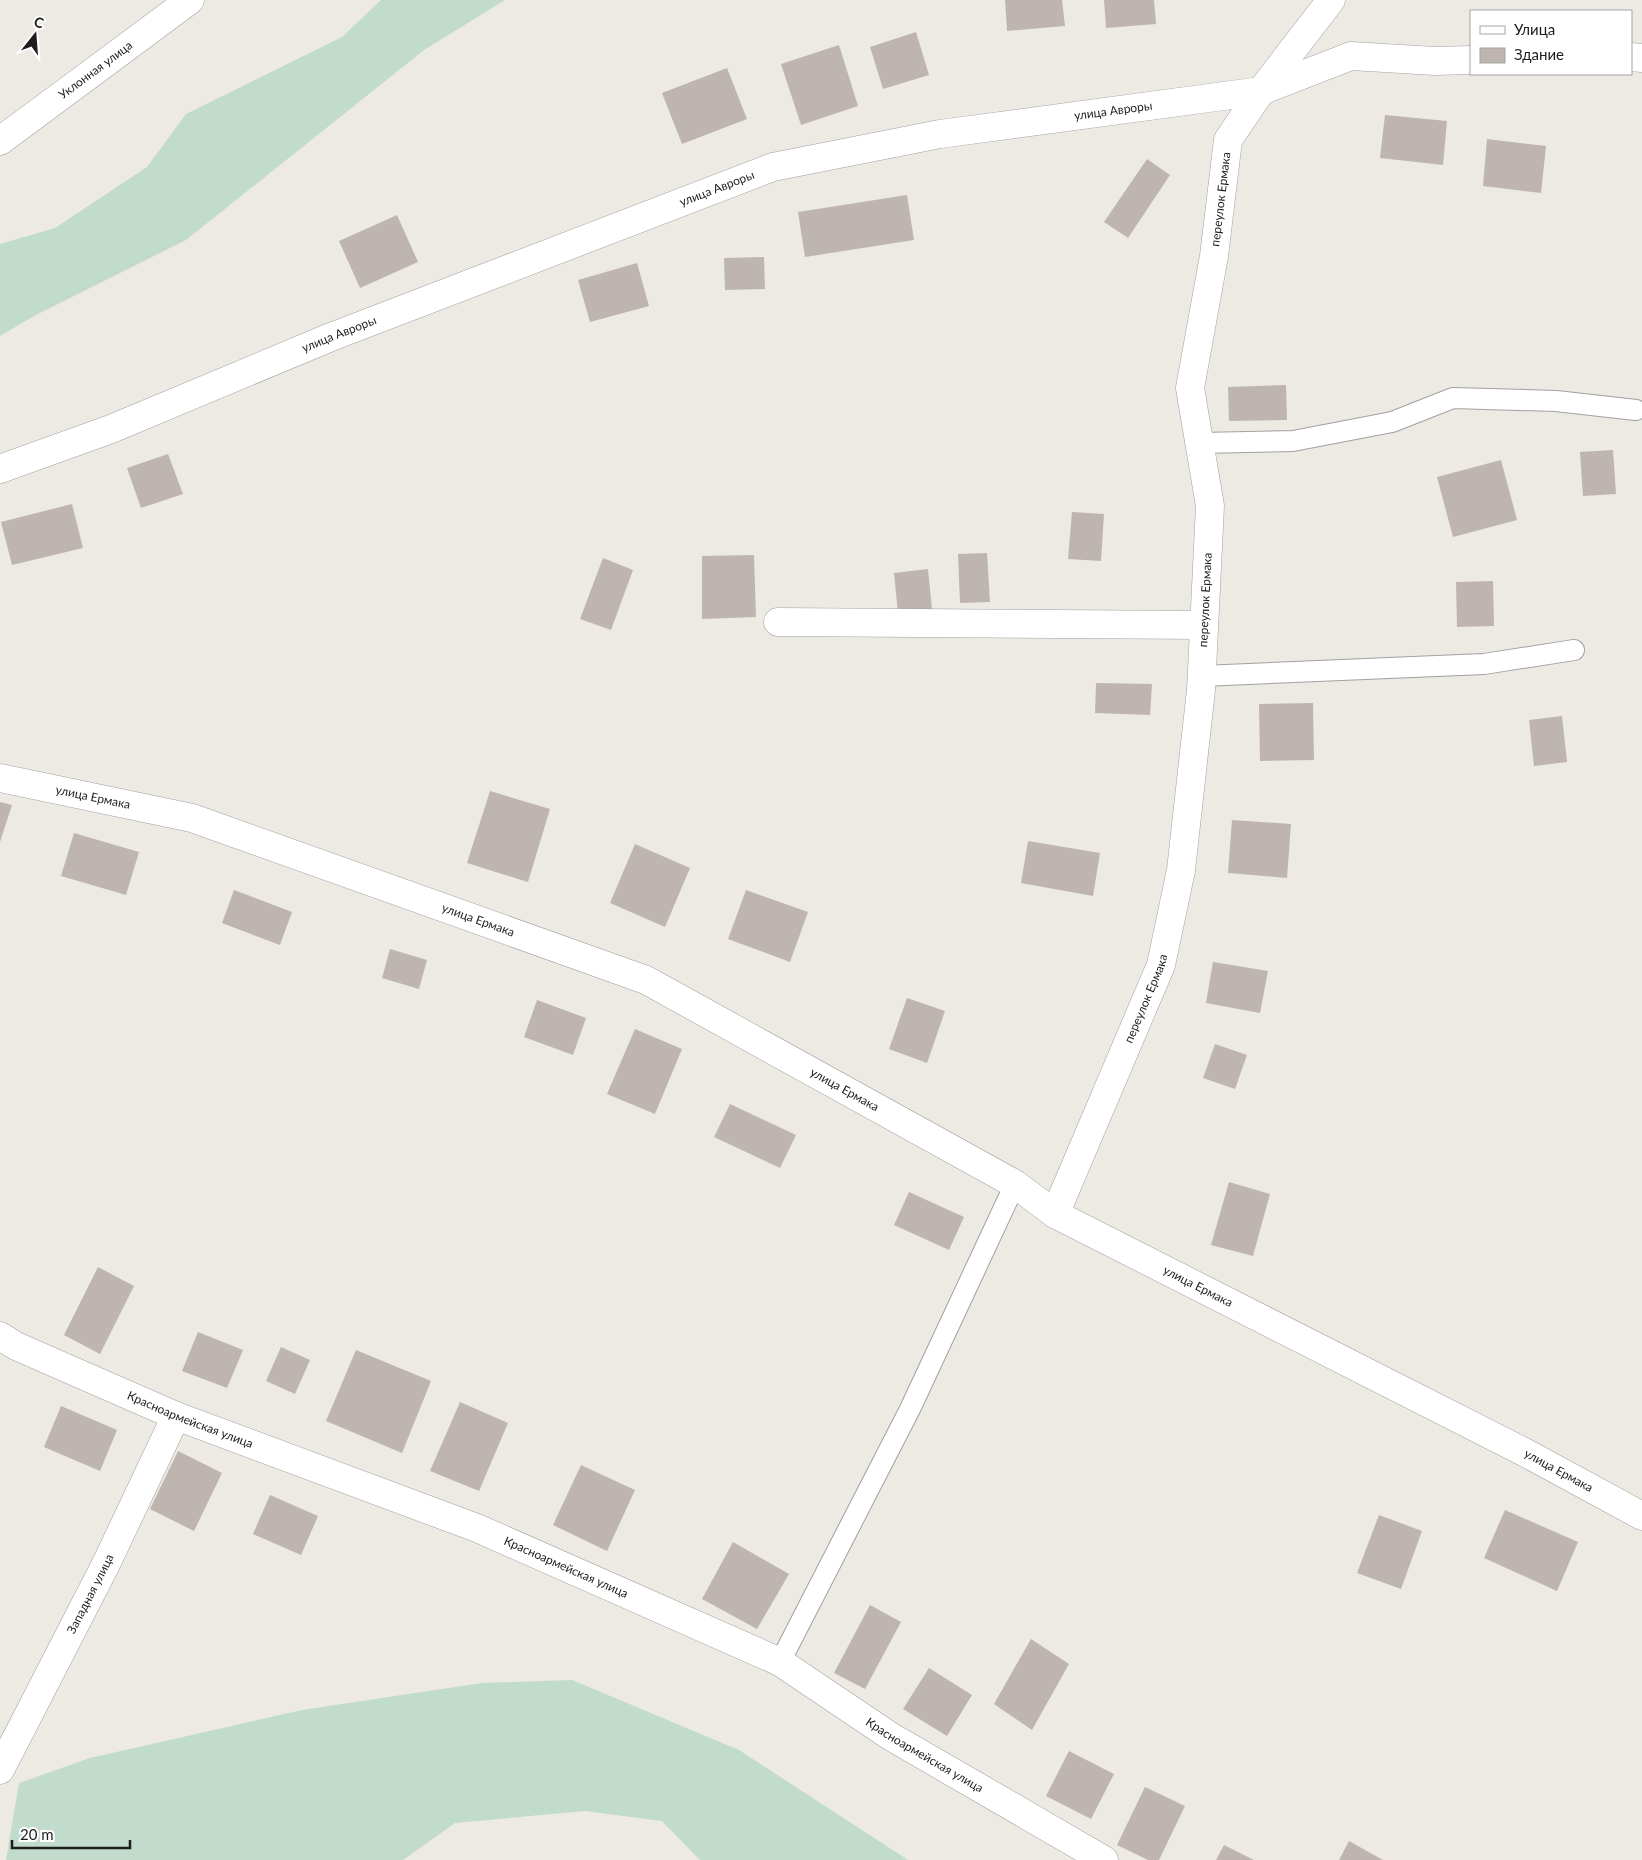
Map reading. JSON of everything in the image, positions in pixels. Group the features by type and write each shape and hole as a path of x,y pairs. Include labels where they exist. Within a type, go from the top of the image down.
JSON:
{"street":[{"name":"Уклонная улица","path":"0,141 190,0"},
{"name":"переулок Ермака","path":"1055,1214 1161,965 1181,870 1202,676 1210,506 1190,388 1214,256 1228,140 1261,91 1331,0"},
{"name":"улица Авроры","path":"0,469 111,429 332,337 773,167 940,134 1261,91 1351,56 1435,61 1470,60"},
{"path":"778,622 1204,625"},
{"name":"улица Ермака","path":"0,778 192,818 646,980 1015,1184 1055,1214 1526,1453 1642,1516"},
{"name":"Красноармейская улица","path":"0,1336 16,1346 176,1416 478,1528 780,1662 890,1736 1104,1860"},
{"name":"Западная улица","path":"0,1770 106,1564 176,1416"}],"lane":[{"path":"1200,443 1293,441 1392,422 1453,398 1556,401 1636,410"},
{"path":"1202,676 1484,664 1574,650"},
{"path":"780,1662 910,1409 1015,1184"}],"green space":[{"path":"381,0 505,0 424,50 186,240 34,316 0,336 0,244 55,228 147,167 186,114 342,37"},
{"path":"572,1680 739,1750 908,1860 700,1860 662,1821 585,1811 455,1823 403,1860 6,1860 19,1783 90,1758 302,1710 482,1683"}],"building":[{"path":"1005,0 1062,0 1065,26 1007,31"},
{"path":"1104,0 1154,0 1156,24 1106,28"},
{"path":"916,32 929,75 883,89 870,47"},
{"path":"839,45 858,106 801,125 781,64"},
{"path":"727,68 747,119 682,144 662,93"},
{"path":"1385,115 1447,121 1443,165 1380,158"},
{"path":"1487,139 1546,146 1541,193 1483,186"},
{"path":"1147,159 1170,175 1128,238 1104,222"},
{"path":"907,195 914,240 805,257 798,212"},
{"path":"397,215 418,262 360,288 339,241"},
{"path":"764,257 765,289 725,290 724,258"},
{"path":"637,263 649,306 590,322 578,280"},
{"path":"1286,385 1287,420 1229,421 1228,387"},
{"path":"1613,450 1616,494 1583,496 1580,452"},
{"path":"168,454 183,494 141,508 127,468"},
{"path":"1501,460 1517,520 1453,537 1437,477"},
{"path":"72,504 83,548 12,565 1,522"},
{"path":"1072,512 1104,514 1101,561 1068,559"},
{"path":"987,553 990,602 960,603 958,554"},
{"path":"754,555 756,617 702,619 702,556"},
{"path":"603,558 633,570 611,630 580,619"},
{"path":"928,569 932,609 898,613 894,573"},
{"path":"1493,581 1494,626 1457,627 1456,582"},
{"path":"1096,683 1152,684 1150,715 1095,713"},
{"path":"1313,703 1314,760 1260,761 1259,704"},
{"path":"1562,716 1567,762 1534,766 1529,720"},
{"path":"490,791 550,809 528,882 467,863"},
{"path":"0,802 12,805 0,842"},
{"path":"1232,820 1291,824 1287,878 1228,873"},
{"path":"74,833 139,852 126,895 61,876"},
{"path":"1028,841 1100,853 1093,896 1021,883"},
{"path":"635,844 690,868 665,927 610,903"},
{"path":"234,890 292,912 280,945 222,923"},
{"path":"746,890 808,912 790,962 728,939"},
{"path":"390,949 427,960 419,989 382,978"},
{"path":"1213,962 1268,971 1260,1013 1206,1003"},
{"path":"907,998 945,1011 927,1063 889,1049"},
{"path":"537,1000 586,1018 573,1055 524,1037"},
{"path":"635,1029 682,1049 655,1114 607,1094"},
{"path":"1215,1044 1247,1055 1235,1089 1203,1078"},
{"path":"730,1104 796,1135 780,1168 714,1137"},
{"path":"1229,1182 1270,1194 1253,1256 1211,1245"},
{"path":"909,1192 964,1217 949,1250 894,1225"},
{"path":"98,1267 134,1286 100,1354 64,1335"},
{"path":"198,1332 243,1350 227,1388 182,1371"},
{"path":"281,1347 310,1360 295,1394 266,1381"},
{"path":"356,1350 431,1381 402,1453 326,1421"},
{"path":"460,1402 508,1423 479,1491 430,1471"},
{"path":"61,1406 117,1430 100,1471 44,1447"},
{"path":"178,1451 222,1473 194,1531 150,1509"},
{"path":"581,1465 635,1490 607,1551 553,1525"},
{"path":"270,1495 318,1516 301,1555 253,1534"},
{"path":"1505,1510 1578,1542 1557,1591 1484,1558"},
{"path":"1379,1515 1422,1531 1401,1589 1357,1573"},
{"path":"733,1542 789,1574 757,1629 702,1599"},
{"path":"870,1605 901,1622 865,1689 834,1673"},
{"path":"1031,1639 1069,1664 1032,1730 994,1704"},
{"path":"929,1668 972,1695 947,1736 903,1709"},
{"path":"1069,1751 1114,1774 1091,1819 1046,1796"},
{"path":"1145,1787 1185,1806 1159,1860 1148,1860 1117,1845"},
{"path":"1349,1841 1383,1860 1339,1860"},
{"path":"1224,1845 1254,1860 1216,1860"}]}
